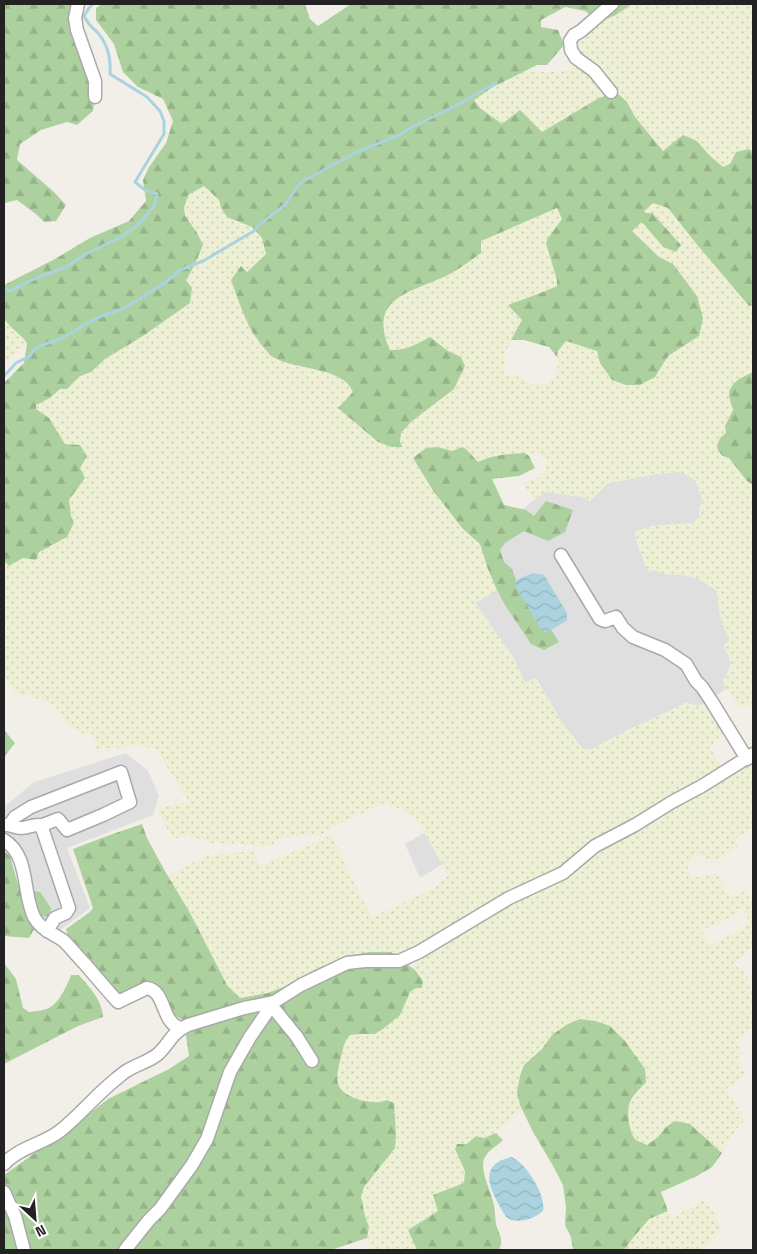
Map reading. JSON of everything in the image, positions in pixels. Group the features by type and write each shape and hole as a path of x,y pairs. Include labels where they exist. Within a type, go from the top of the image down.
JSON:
{"street":[{"path":"78,4 75,18 77,30 95,81 95,97"},
{"path":"612,4 574,35 570,41 571,50 576,58 594,71 612,92"},
{"path":"125,1250 160,1209 192,1165 207,1139 230,1072 250,1037 273,1004 301,985 347,963 399,961 419,952 509,898 564,873 595,846 635,825 750,756 686,664 665,650 632,637 616,617 604,621 600,619 561,555"},
{"path":"121,772 130,802 103,815 67,830 58,819 40,826 38,824 24,828 7,825 31,807 121,772"},
{"path":"40,826 69,908 66,913 55,918 47,931"},
{"path":"4,840 17,853 29,902 34,917 40,926 63,941 118,1002 147,988 152,989 162,1004 168,1019 174,1027 180,1028"},
{"path":"4,1164 14,1156 46,1140 59,1131 114,1080 158,1054 171,1036 180,1028 244,1008 273,1004"},
{"path":"273,1004 312,1061"},
{"path":"4,1192 15,1216 24,1250"}],"shaded area":[{"path":"678,472 696,481 703,501 699,508 700,517 693,523 652,526 635,532 654,570 664,574 683,575 699,579 717,591 720,615 729,640 725,646 731,663 726,677 722,681 727,688 706,703 698,706 686,703 590,750 583,749 563,724 536,678 525,683 513,657 475,603 497,590 480,544 546,492 583,497 590,501 608,483"},
{"path":"126,753 148,771 159,796 153,815 67,848 90,908 50,938 29,914 12,855 4,848 4,807 34,782"},
{"path":"426,832 450,860 420,878 405,844"}],"green space":[{"path":"4,4 73,4 79,45 94,103 93,111 77,125 67,122 41,130 20,144 17,160 66,205 56,221 44,222 17,200 4,203"},
{"path":"102,4 305,4 310,19 318,26 351,4 632,4 616,15 600,22 585,11 565,7 541,20 541,27 558,30 564,45 547,65 537,65 493,87 474,100 480,108 502,124 520,110 542,132 599,98 616,92 627,102 635,117 663,151 683,135 697,141 723,167 730,164 736,152 749,149 753,152 753,305 749,306 668,208 653,203 644,211 652,213 681,245 676,252 663,247 642,222 632,231 659,257 673,264 697,296 703,318 699,336 668,356 655,377 640,385 626,385 612,380 600,363 597,351 566,341 558,351 557,357 549,347 524,340 511,340 522,320 508,305 557,286 546,243 562,219 557,208 481,241 481,253 473,259 446,276 406,293 388,308 384,319 384,333 390,350 406,348 430,337 448,351 461,357 465,366 454,389 411,422 401,433 400,441 402,447 391,447 378,442 338,408 353,392 348,384 329,373 282,361 270,355 253,334 231,280 241,266 247,272 266,254 262,238 252,227 227,217 221,208 219,200 204,186 188,195 184,208 185,216 203,245 186,280 192,288 190,303 143,336 105,359 91,372 80,376 67,389 60,389 50,398 36,405 36,409 49,418 65,444 80,445 87,456 80,468 85,478 69,500 74,523 67,537 39,552 36,560 23,558 9,566 4,561 4,383 24,363 27,343 4,319 4,285 55,259 90,238 129,221 146,201 143,180 149,167 166,143 173,121 163,99 138,87 123,72 114,44 96,20 96,8"},
{"path":"632,4 753,4 753,152 749,149 723,168 710,156 663,151 635,117 627,102 599,98 542,132 520,110 502,124 480,108 473,100 526,70 531,72 549,72 567,70 580,56 578,46 584,34 600,22 616,15"},
{"path":"203,186 219,200 221,208 227,217 252,227 262,238 266,254 246,272 241,266 238,298 246,320 257,341 291,365 321,371 340,378 352,387 353,392 338,408 377,442 400,441 401,433 411,422 454,389 453,353 430,337 411,347 399,351 390,351 385,338 384,316 392,302 403,294 447,275 481,253 480,241 557,208 562,219 548,238 550,258 557,286 508,305 522,320 505,353 505,374 517,376 530,384 550,383 557,375 558,351 566,341 597,351 600,363 655,377 668,356 699,336 697,296 673,264 659,257 631,231 642,221 663,247 676,252 681,245 643,211 653,202 668,208 749,306 753,305 753,372 739,379 729,395 733,410 725,426 726,433 720,438 723,456 729,458 747,481 753,485 753,707 738,706 722,682 731,663 724,646 729,640 720,615 717,591 699,579 683,575 664,574 654,570 648,572 636,541 635,532 643,529 652,526 693,523 700,517 699,508 703,501 696,481 678,472 657,474 608,483 590,501 583,497 546,492 534,500 523,483 537,478 546,471 546,460 540,454 525,453 489,457 478,462 468,450 452,451 438,447 413,458 434,492 463,529 480,544 497,590 475,603 513,657 525,683 536,678 563,724 583,749 590,750 686,703 698,706 706,703 724,732 713,743 711,750 722,766 703,779 616,826 591,842 576,853 557,872 414,948 402,952 370,952 346,956 312,971 286,986 268,993 240,998 227,985 189,911 167,876 205,856 220,853 253,851 261,866 331,835 369,912 375,916 434,888 448,876 419,823 386,802 338,824 321,835 287,837 275,840 274,845 261,847 242,844 210,843 188,835 173,839 158,808 189,802 157,751 144,746 97,749 92,736 81,733 65,723 56,707 29,696 15,694 4,675 4,637 7,625 4,622 4,560 9,566 23,558 36,560 39,552 67,537 74,523 69,500 75,491 80,468 87,456 80,445 65,444 49,418 36,409 36,405 50,398 60,389 67,389 80,376 91,372 105,359 190,304 186,280 193,268 196,231 185,216 184,208 187,195"},
{"path":"4,320 27,343 19,353 4,364"},
{"path":"753,372 753,485 747,481 729,458 723,456 718,451 717,445 720,438 726,433 725,426 733,410 729,396 730,390 738,380"},
{"path":"438,447 452,451 462,447 478,462 495,456 525,453 529,456 535,468 519,476 492,479 504,505 526,510 534,516 546,501 573,510 565,532 548,541 524,531 505,543 500,550 504,562 512,569 515,582 545,632 551,630 559,642 544,650 531,644 497,590 480,544 463,529 434,492 413,458 426,448"},
{"path":"4,730 15,743 4,757"},
{"path":"753,759 753,829 736,838 738,847 712,862 706,858 696,856 688,863 689,878 717,874 730,896 746,891 753,904 753,944 746,954 733,964 746,973 753,992 753,1029 736,1040 742,1053 738,1058 746,1075 727,1088 745,1120 735,1131 722,1153 690,1124 666,1127 658,1137 647,1145 637,1141 631,1133 629,1104 646,1082 645,1069 637,1059 552,1035 542,1049 524,1065 517,1092 522,1109 496,1133 484,1138 476,1136 467,1144 455,1149 465,1171 464,1183 434,1195 438,1211 408,1230 417,1250 370,1250 367,1238 369,1227 361,1196 364,1187 395,1148 394,1103 370,1102 352,1097 342,1091 337,1083 337,1072 345,1040 350,1035 360,1034 406,1000 410,991 421,988 423,981 412,967 482,918","holes":["741,910 748,915 747,921 742,928 711,945 701,931 735,915"]},
{"path":"142,824 147,838 189,911 227,985 240,998 268,993 346,956 370,952 391,952 415,970 423,981 422,988 416,988 410,992 400,1015 383,1029 375,1034 350,1035 344,1045 339,1065 338,1084 345,1093 360,1100 377,1102 387,1100 394,1103 395,1148 364,1187 361,1196 369,1227 367,1238 331,1250 4,1250 4,1175 108,1099 169,1069 189,1056 184,1021 174,1015 159,987 152,983 123,997 68,936 66,929 93,908 73,849"},
{"path":"4,851 10,856 19,888 40,892 51,908 50,916 41,917 29,938 4,936"},
{"path":"4,963 16,979 23,1008 29,1012 43,1010 52,1006 63,992 71,975 79,975 98,1000 103,1017 78,1026 4,1064"},
{"path":"580,1019 610,1026 625,1041 645,1069 646,1082 632,1098 628,1109 630,1128 636,1140 647,1145 675,1121 690,1124 722,1153 712,1167 661,1192 668,1211 649,1219 624,1250 573,1250 571,1237 565,1225 566,1207 563,1185 533,1132 520,1105 517,1092 524,1065 542,1049 552,1035 566,1025"},
{"path":"496,1133 503,1140 487,1154 484,1159 483,1169 493,1201 496,1224 501,1240 499,1250 417,1250 408,1230 438,1211 433,1195 464,1183 465,1171 455,1149 457,1144 467,1144 476,1136 484,1138"},
{"path":"703,1200 711,1208 721,1230 703,1250 624,1250 649,1219 668,1211 676,1216"}],"water":[{"path":"533,573 544,575 567,613 566,621 545,632 541,629 517,589 515,582"},
{"path":"511,1157 517,1160 528,1172 542,1197 543,1211 520,1221 506,1217 496,1200 490,1182 492,1167 499,1161"}],"waterway":[{"path":"4,289 10,291 34,279 66,267 86,254 123,236 140,223 154,206 157,194 145,190 135,182 164,134 164,121 160,111 147,97 110,74 110,62 106,46 84,16 93,4"},
{"path":"4,376 16,363 30,356 40,346 57,340 104,315 128,306 166,282 180,270 203,261 254,231 260,224 285,205 300,183 357,152 399,135 496,83"}]}
